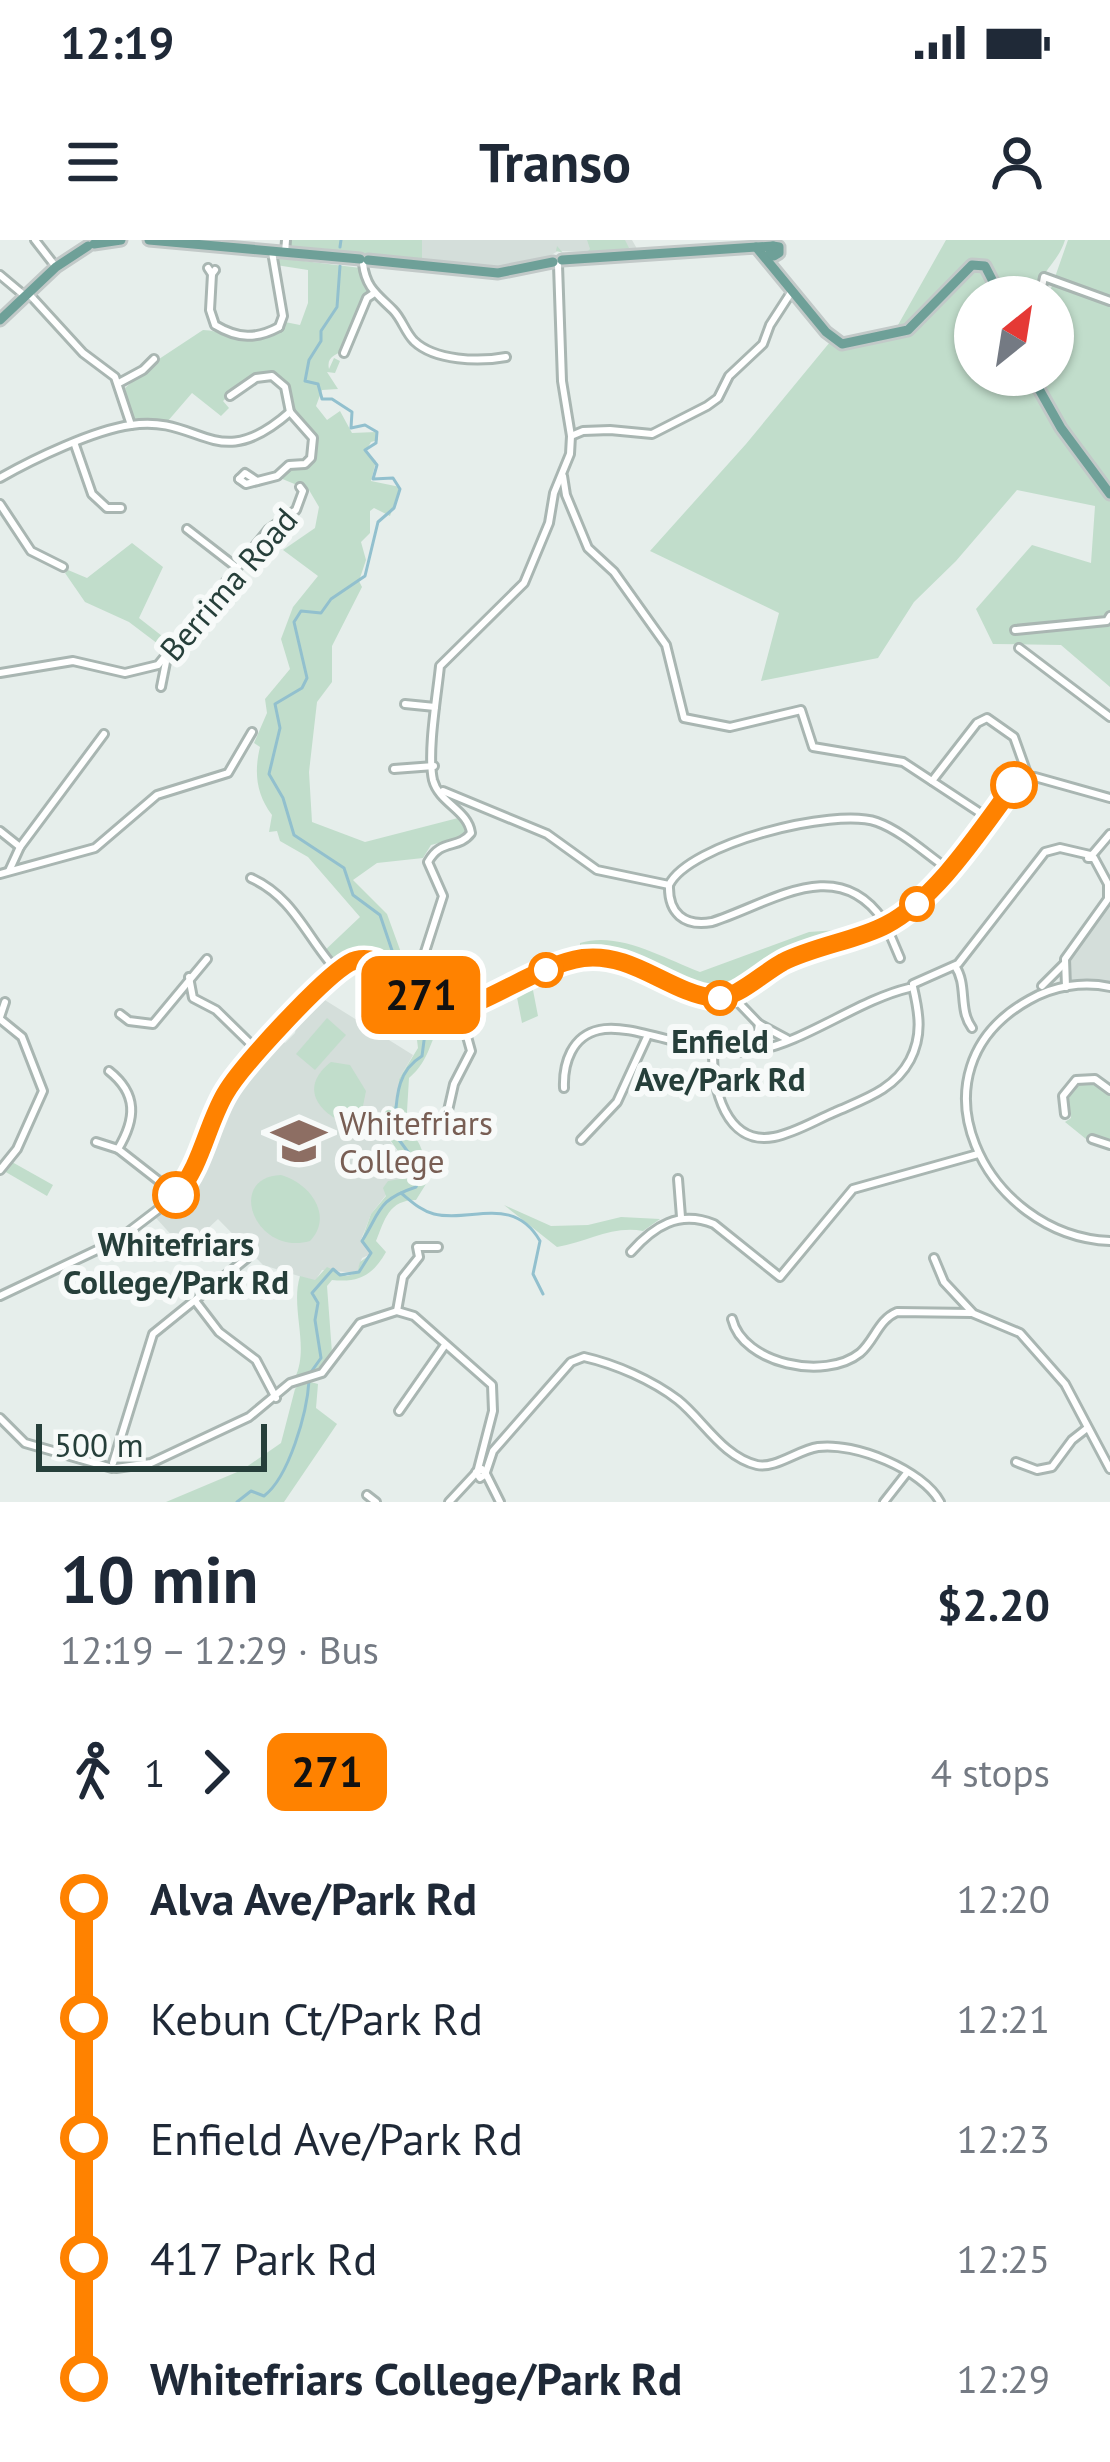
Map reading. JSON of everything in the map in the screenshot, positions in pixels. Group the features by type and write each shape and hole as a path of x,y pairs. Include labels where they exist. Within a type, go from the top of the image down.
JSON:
{"main road":[{"path":"0,320 56,267 92,247 121,240"},
{"path":"149,240 490,273 558,262 776,247 778,273"},
{"path":"752,246 830,336 844,344 908,330 954,283"},
{"path":"961,276 972,265 985,266 990,276"},
{"path":"1043,396 1110,494"}],"street":[{"path":"35,240 56,267"},
{"path":"286,240 286,253"},
{"path":"212,271 210,310 215,325 241,336 268,334 279,327 283,316 272,252"},
{"path":"364,261 373,294 396,313 422,348 478,359 506,357"},
{"path":"411,987 443,896 428,862 436,850 467,839 471,833 469,821 436,787 440,666 524,583 550,523 572,436 562,381 558,262"},
{"path":"0,274 118,382 131,425"},
{"path":"1074,288 1110,301"},
{"path":"572,436 610,430 652,434 707,406 718,398 729,376 763,344 792,291"},
{"path":"344,353 367,298 373,294"},
{"path":"118,382 154,359"},
{"path":"233,396 260,376 272,376 286,391 290,412 310,433 312,454 304,464 289,465 277,476 257,481"},
{"path":"0,478 131,425 179,428 201,440 232,442 265,431 290,412"},
{"path":"75,445 94,497 107,508 121,508"},
{"path":"563,475 566,495 588,548 614,572 666,645 684,718 730,727 786,711 803,712 810,743 816,749 903,762 988,818"},
{"name":"Berrima Road","path":"0,674 73,662 134,673 153,668 268,530 293,513 303,489"},
{"path":"0,504 31,551 63,567"},
{"path":"187,529 237,568"},
{"path":"1015,630 1063,628 1107,621 1110,616"},
{"path":"1018,648 1110,717"},
{"path":"161,687 166,657"},
{"path":"405,703 436,707"},
{"path":"932,781 977,723 987,718 1014,736 1028,778"},
{"path":"4,873 94,848 157,795 225,774 252,732"},
{"path":"4,873 104,734"},
{"path":"394,768 434,766"},
{"path":"453,1011 509,984 590,958 628,963 704,995 732,996 797,956 884,923 923,899 1012,787 1028,778 1110,799"},
{"path":"449,798 547,834 598,870 669,885"},
{"path":"900,958 884,923 857,893 820,885 712,922 690,922 673,909 669,885 677,871 697,860 794,823 827,819 877,822 948,869"},
{"path":"0,831 20,847"},
{"path":"1092,857 1110,834"},
{"path":"564,1088 568,1056 589,1034 612,1028 713,1052 755,1051 912,987 955,966 1042,854 1057,848 1092,857 1108,887 1108,902 1064,964 1066,987"},
{"path":"251,878 298,913 317,950 338,971"},
{"path":"119,1014 128,1021 152,1024 207,959"},
{"path":"0,1296 118,1240 171,1194 186,1179 228,1088 338,971 360,959 371,959 432,1004 453,1011 466,1033 471,1051 454,1084 447,1115"},
{"path":"1042,986 1064,964"},
{"path":"955,966 972,1028"},
{"path":"189,977 193,998 216,1010 259,1052"},
{"path":"713,1052 713,1076 729,1119 754,1136 777,1136 879,1092 896,1079 909,1062 918,1036 912,987"},
{"path":"1110,987 1066,987 1023,1003 993,1030 977,1054 967,1094 969,1125 978,1154 1002,1192 1035,1219 1064,1233 1110,1240"},
{"path":"732,996 759,1024 786,1040"},
{"path":"0,1170 17,1149 43,1091 22,1037 0,1018 5,1002"},
{"path":"755,1051 759,1024"},
{"path":"581,1140 617,1102 647,1036"},
{"path":"110,1071 124,1084 133,1110 118,1149"},
{"path":"1065,1114 1063,1096 1076,1080 1091,1078 1110,1090"},
{"path":"1092,1138 1110,1145"},
{"path":"96,1142 118,1149 171,1194"},
{"path":"631,1252 654,1228 681,1219 714,1224 780,1276 853,1189 978,1154"},
{"path":"678,1179 681,1219"},
{"path":"397,1311 403,1277 419,1257 417,1247 439,1247"},
{"path":"113,1464 150,1339 247,1258"},
{"path":"934,1258 944,1282 972,1312"},
{"path":"196,1302 219,1332 256,1360 275,1398"},
{"path":"0,1418 25,1443 127,1467 151,1463 229,1428 290,1383 316,1376 329,1367 360,1323 397,1311 414,1316 494,1388 482,1473 500,1502"},
{"path":"732,1319 736,1334 751,1349 794,1365 826,1367 859,1353 887,1316 897,1312 972,1312 1003,1323 1026,1340 1065,1384 1110,1469"},
{"path":"399,1411 445,1345"},
{"path":"449,1502 482,1473 493,1451 571,1362 584,1357 677,1399 745,1461 769,1466 794,1452 833,1446 874,1456 925,1483 940,1502"},
{"path":"1016,1462 1037,1470 1052,1468 1086,1429"},
{"path":"884,1502 906,1474"},
{"path":"367,1495 376,1502"}],"shaded area":[{"path":"422,240 632,240 640,254 558,251 498,270 422,260"},
{"path":"1110,904 1110,985 1069,984 1068,957"},
{"name":"Whitefriars College","path":"320,997 413,1055 399,1079 398,1104 384,1113 388,1138 408,1168 403,1181 388,1182 386,1195 371,1214 361,1240 371,1254 362,1258 357,1273 322,1270 315,1281 263,1265 218,1219 185,1250 156,1218 180,1197 198,1171 221,1110 239,1079 279,1038 285,1043 295,1033 297,1022"}],"green space":[{"path":"287,240 422,240 422,260 287,246"},
{"path":"587,240 625,240 631,252 593,255 564,253 586,253 590,249"},
{"path":"946,240 1065,240 1044,276 954,276 954,396 1074,396 1074,276 1055,276 1068,240 1110,240 1110,687 1061,645 993,644 976,609 1032,545 1091,563 1095,506 1017,490 914,602 878,658 761,681 779,613 650,551 830,342 898,325"},
{"path":"279,258 361,268 368,294 345,349 329,361 329,369 334,358 340,361 335,373 327,372 338,389 322,390 316,406 327,420 340,411 352,433 376,432 378,440 365,452 376,461 371,481 400,487 390,516 374,508 370,511 370,533 361,542 366,560 359,581 362,587 332,646 332,682 317,702 309,772 312,822 365,842 458,818 465,827 465,836 431,845 423,858 377,863 353,880 387,914 407,969 403,978 372,959 337,967 322,953 360,917 308,857 280,841 277,831 269,832 272,815 258,782 260,747 254,743 267,713 265,699 290,669 281,639 293,607 318,576 283,550 315,528 319,507 309,490 280,478 311,461 312,436 269,374 250,380 228,396 223,401 229,408 221,416 192,393 167,422 132,419 125,388 203,330 258,339 277,332 285,322 300,325 308,303 308,270 276,265"},
{"path":"132,543 163,567 139,618 171,643 166,650 129,622 85,602 65,573 87,578"},
{"path":"865,928 797,950 720,995 627,959 580,954 580,943 610,940 700,972 809,932"},
{"path":"386,970 449,1020 439,1027 422,1064 409,1078 406,1128 434,1171 416,1200 400,1203 385,1218 376,1241 386,1252 376,1266 358,1279 332,1280 327,1286 332,1353 317,1372 295,1378 301,1353 300,1276 315,1280 327,1267 347,1276 357,1273 360,1262 371,1254 361,1242 371,1214 386,1196 383,1188 388,1181 406,1178 408,1165 388,1137 384,1112 398,1104 399,1079 418,1048 416,1032 386,995"},
{"path":"532,985 538,1016 522,1023 515,987"},
{"path":"327,1018 346,1035 315,1070 296,1054"},
{"path":"331,1062 350,1065 366,1091 360,1121 348,1125 337,1120 316,1098 316,1081"},
{"path":"1083,1082 1110,1095 1110,1142 1091,1134 1086,1139 1065,1122 1071,1118 1066,1096"},
{"path":"12,1162 53,1185 47,1196 4,1171"},
{"path":"281,1175 301,1185 319,1211 317,1231 310,1241 274,1238 254,1215 254,1188 264,1179"},
{"path":"504,1205 551,1226 588,1225 621,1217 660,1219 643,1231 611,1232 557,1247"},
{"path":"303,1380 318,1384 316,1408 337,1424 284,1502 166,1502 242,1470 281,1443 295,1389"}],"waterway":[{"path":"340,247 341,240"},
{"path":"311,1372 321,1358 315,1320 318,1303 312,1293 333,1269 340,1275 359,1272 371,1253 362,1241 377,1214 394,1197 416,1187 422,1171 394,1133 399,1089 406,1071 422,1056 425,1033 393,989 399,971 380,915 353,895 344,868 294,835 283,798 269,774 280,728 275,704 302,688 307,678 294,622 301,611 321,613 331,599 365,576 378,522 394,508 400,489 393,478 373,479 377,465 365,450 376,443 377,432 365,425 351,428 352,412 332,399 322,399 318,384 305,381 321,331 337,307 340,266"},
{"path":"401,1193 434,1214 491,1213 517,1218 540,1241 533,1274 543,1294"},
{"path":"237,1502 251,1491 264,1496 281,1475 305,1410 309,1381"}],"bus line":[{"name":"271","path":"176,1195 195,1170 228,1088 350,962 376,961 432,1004 450,1011 569,961 590,958 628,963 704,995 729,997 782,963 884,926 919,903 1014,785"}],"place":[{"name":"Enfield Ave/Park Rd","path":"720,998"},
{"name":"Whitefriars College","path":"299,1141"},
{"name":"Whitefriars College/Park Rd","path":"176,1195"}]}
